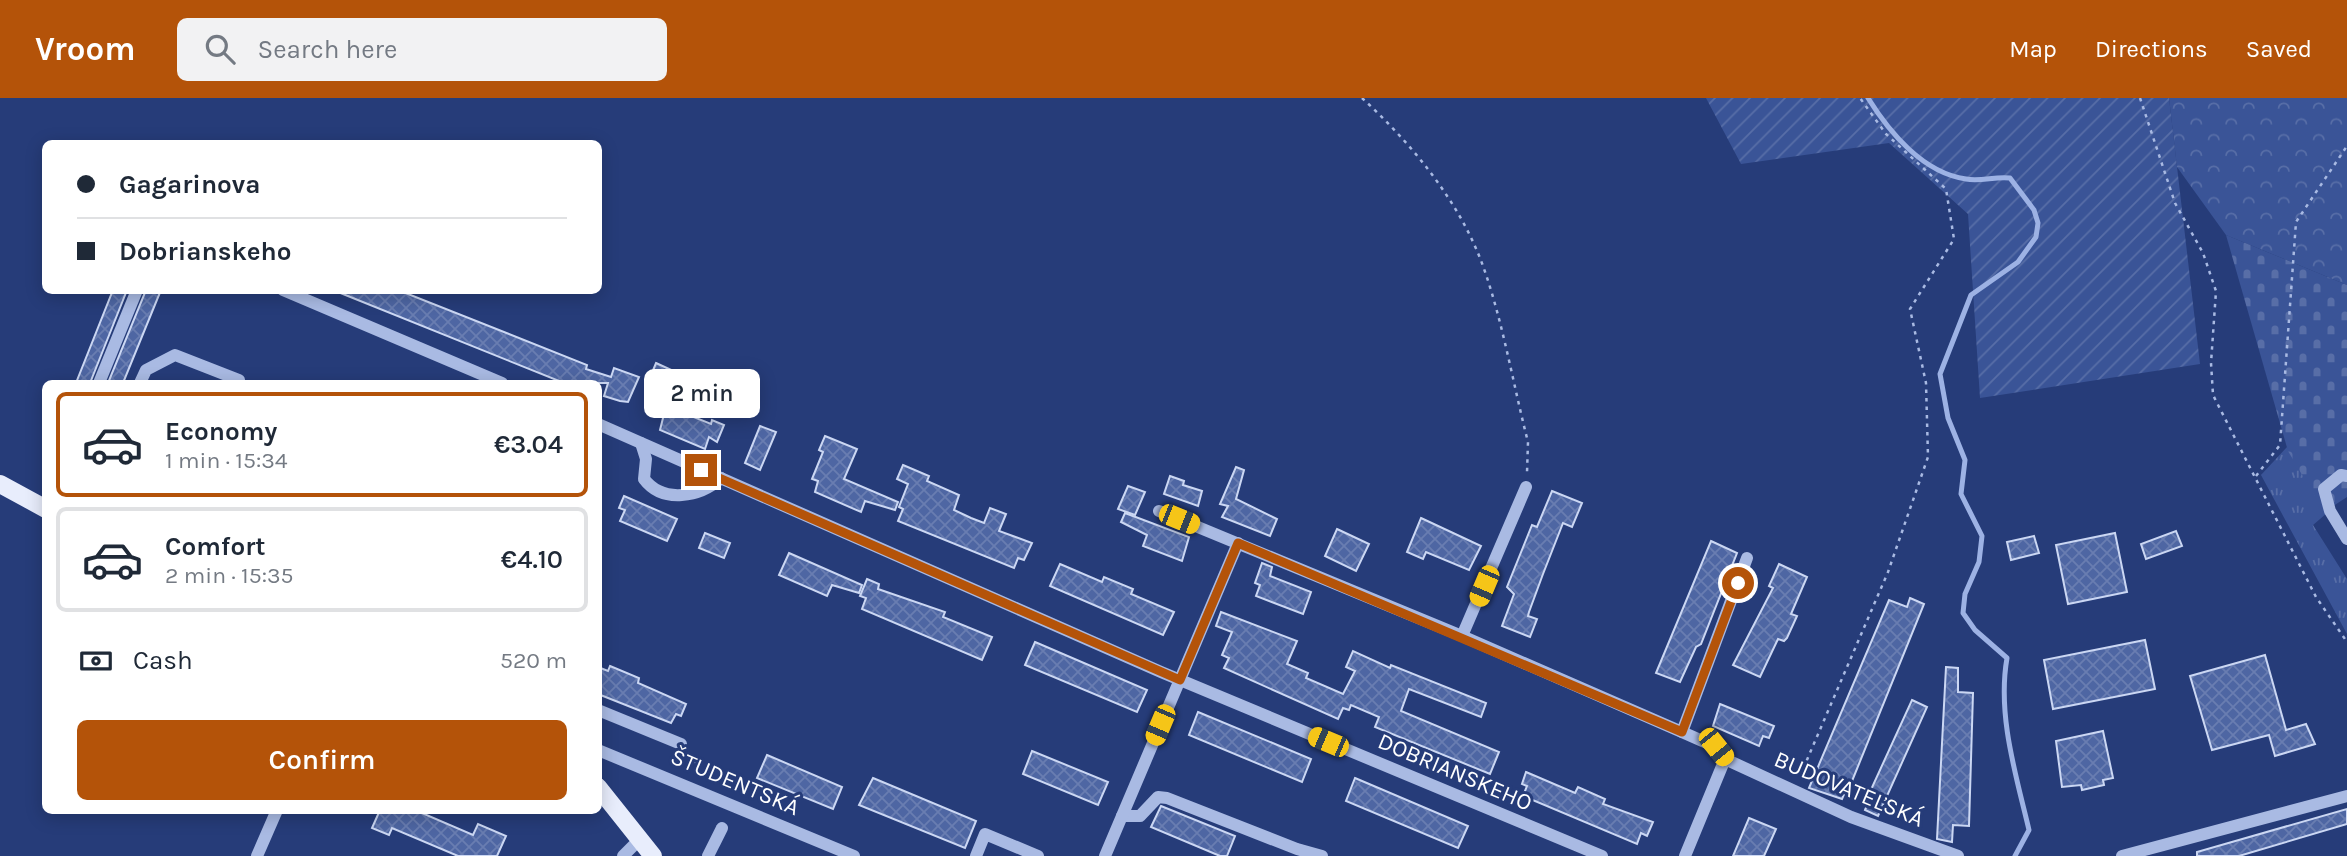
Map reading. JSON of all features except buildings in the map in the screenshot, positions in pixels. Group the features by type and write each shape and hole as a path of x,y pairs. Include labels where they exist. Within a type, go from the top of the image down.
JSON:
{"main road":[{"path":"0,484 42,507"},
{"path":"602,792 653,856"}],"street":[{"path":"100,380 135,294"},
{"path":"292,294 495,380"},
{"path":"141,380 146,370 175,355 239,380"},
{"name":"DOBRIANSKEHO","path":"602,426 1180,680 1602,856"},
{"path":"641,443 646,459 644,479 652,489 679,496 710,489 721,478"},
{"path":"2347,476 2342,475 2324,489 2330,511 2347,539"},
{"path":"1462,636 1527,487"},
{"name":"BUDOVATEĽSKÁ","path":"1159,511 1462,636 1716,747 1725,760 1851,817 1958,856"},
{"path":"1105,856 1238,543"},
{"path":"1682,732 1747,558"},
{"path":"602,716 681,744"},
{"name":"ŠTUDENTSKÁ","path":"602,752 854,856"},
{"path":"1685,856 1725,760"},
{"path":"2122,856 2347,796"},
{"path":"1122,816 1140,816 1158,797 1167,798 1297,849 1322,856"},
{"path":"257,856 275,814"},
{"path":"708,856 722,828"},
{"path":"976,856 985,834 1038,856"},
{"path":"623,856 639,840"}],"path":[{"path":"1362,98 1401,133 1454,208 1483,265 1528,442 1527,487"},
{"path":"1794,790 1888,572 1928,457 1926,383 1910,309 1954,239 1946,189 1886,134 1860,98"},
{"path":"2140,98 2175,203 2203,253 2216,291 2211,363 2213,395 2316,597 2347,642"},
{"path":"2256,476 2280,445 2296,222 2347,146"}],"green space":[{"path":"1706,98 2169,98 2200,364 1980,398 1968,214 1889,143 1741,164"},
{"path":"2169,98 2347,98 2347,285 2226,235 2177,167"},
{"path":"2226,235 2347,285 2347,497 2324,512 2288,451"},
{"path":"2287,447 2327,513 2313,525 2347,579 2347,634 2261,475"}],"waterway":[{"path":"1868,98 1897,137 1936,169 1972,180 2010,178 2034,210 2038,223 2036,237 2018,262 1971,295 1940,374 1948,418 1965,460 1961,494 1982,536 1979,562 1965,594 1963,613 1975,630 2007,658 2004,701 2006,723 2029,830 2015,856"}],"route":[{"path":"701,470 1180,680 1238,543 1462,636 1682,732 1738,583"}]}
